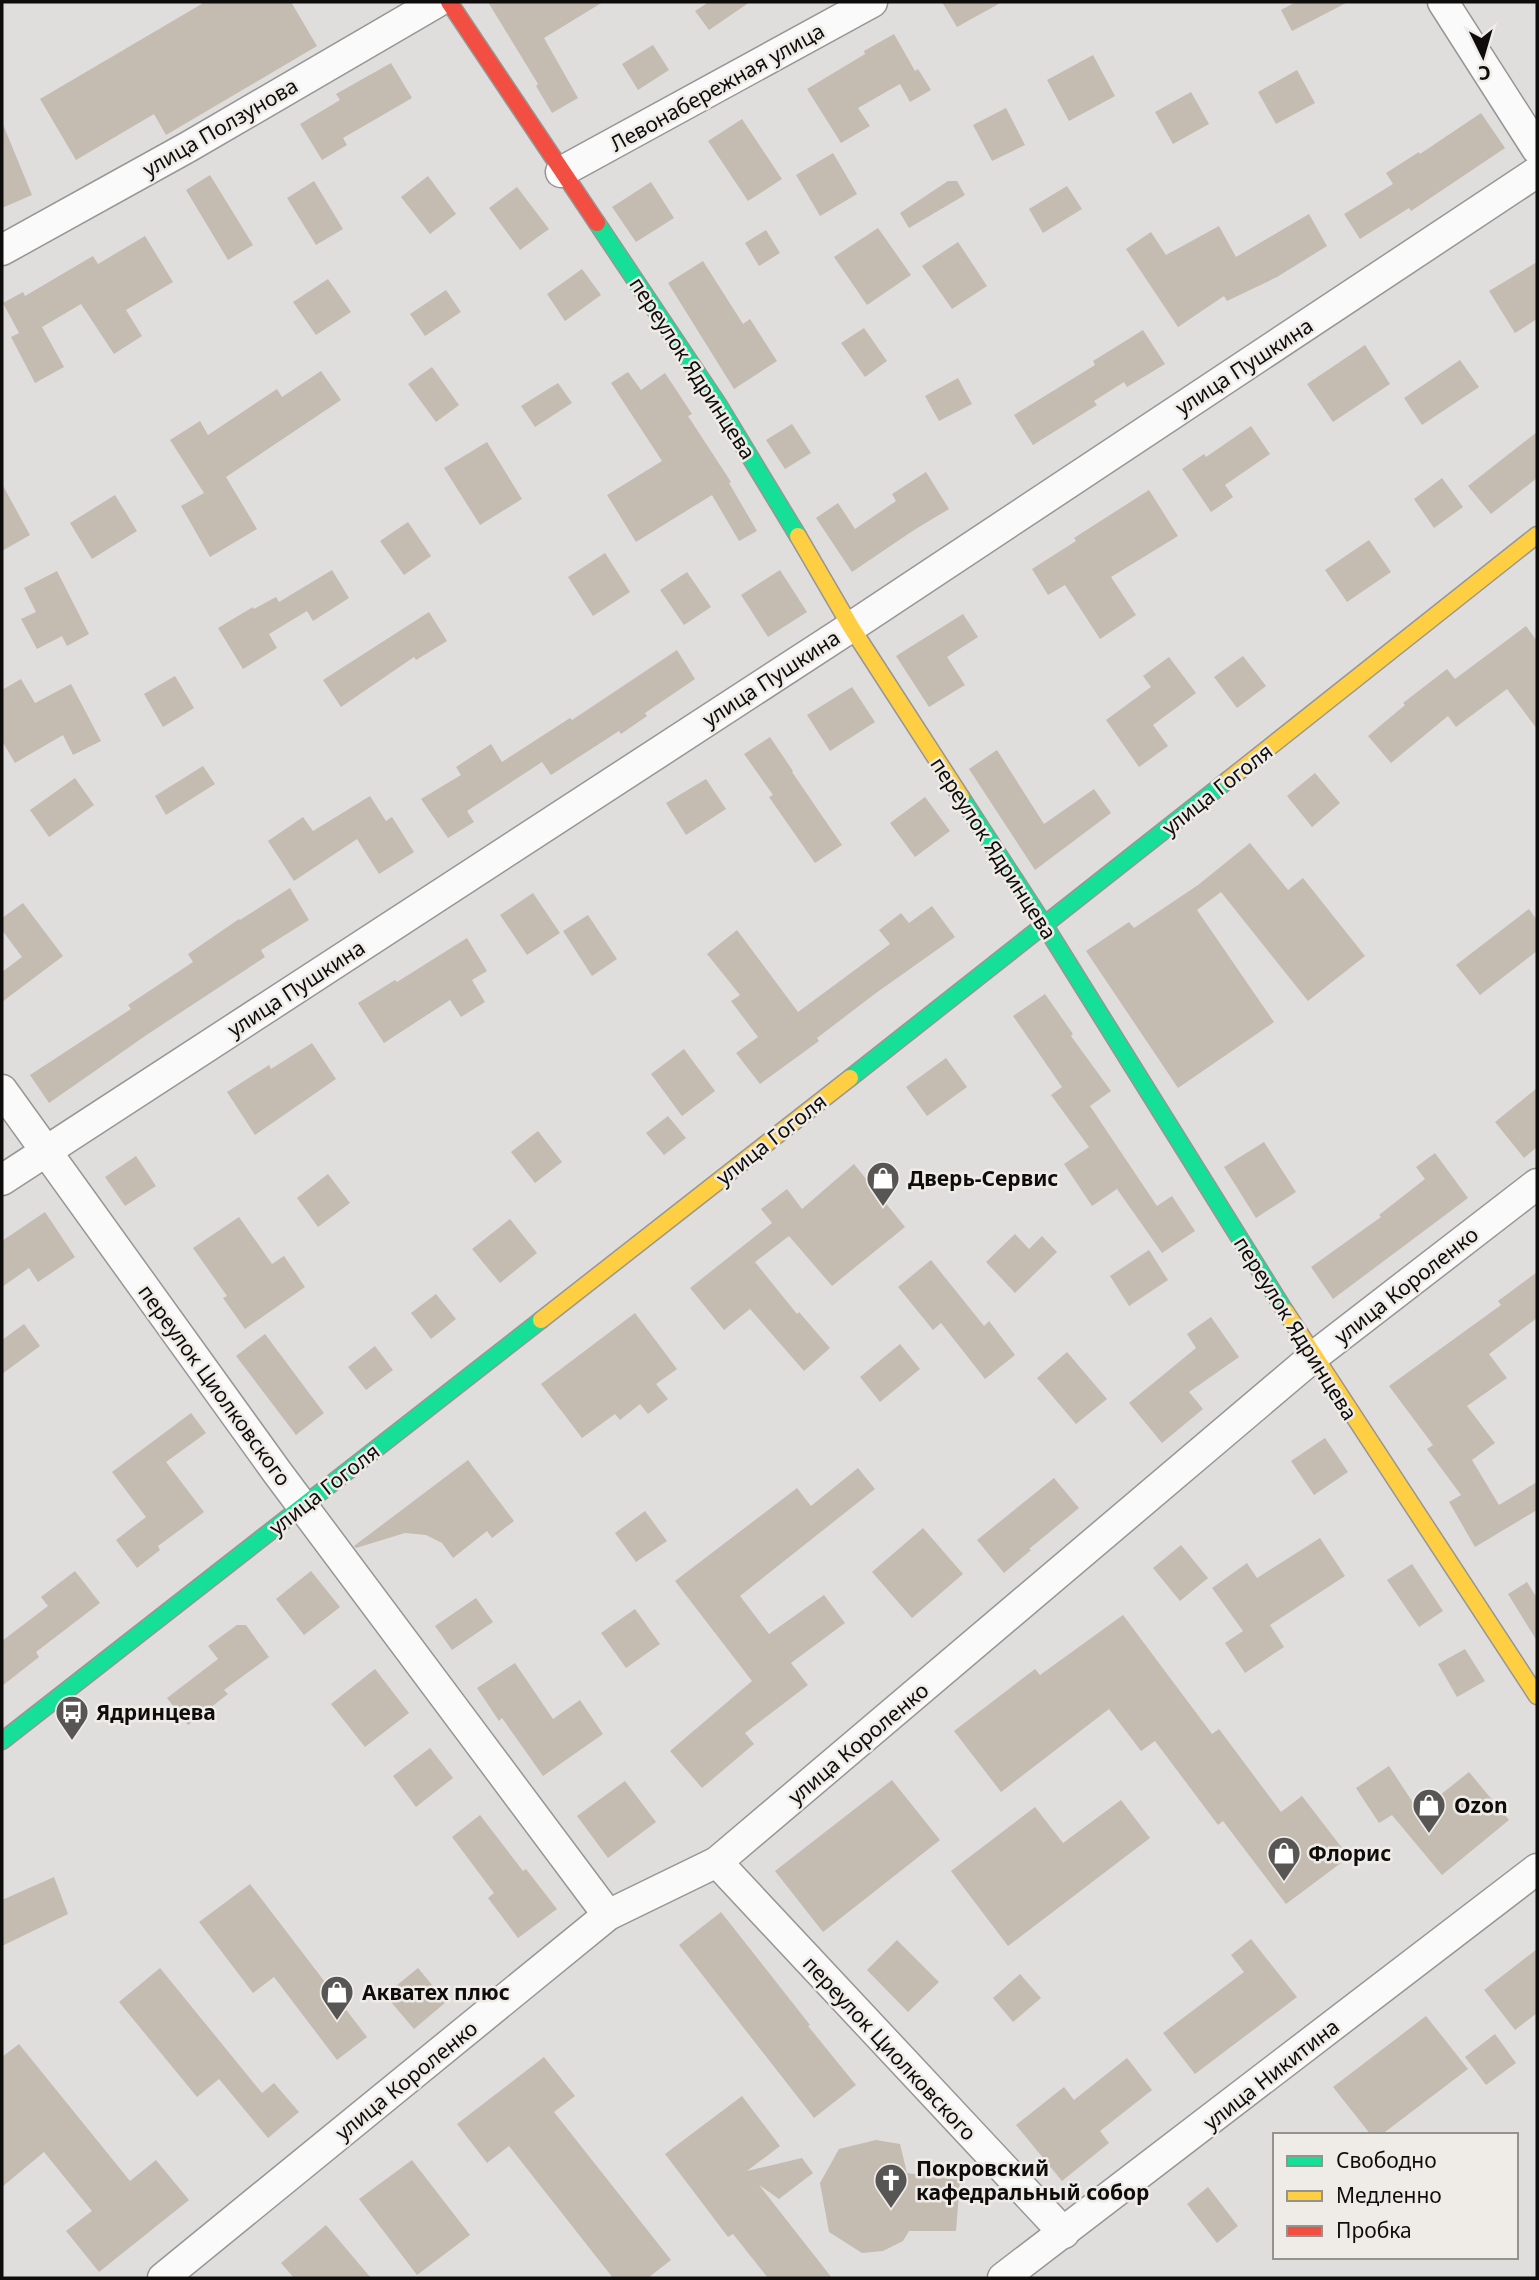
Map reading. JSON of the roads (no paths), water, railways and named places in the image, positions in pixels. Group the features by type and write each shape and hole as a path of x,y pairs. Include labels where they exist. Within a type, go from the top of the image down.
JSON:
{"street":[{"name":"улица Ползунова","path":"2,250 188,147 438,2"},
{"name":"переулок Ядринцева","path":"449,2 725,415 851,626 1045,926 1313,1357 1537,1696"},
{"name":"Левонабережная улица","path":"561,172 872,2"},
{"path":"1443,2 1537,149"},
{"name":"улица Пушкина","path":"2,1180 851,626 1537,172"},
{"name":"улица Гоголя","path":"2,1741 1045,926 1537,535"},
{"name":"переулок Циолковского","path":"2,1090 303,1506 608,1915"},
{"name":"улица Короленко","path":"163,2278 608,1915 717,1862 1313,1357 1537,1184"},
{"name":"переулок Циолковского","path":"717,1862 1064,2233"},
{"name":"улица Никитина","path":"1003,2278 1537,1869"}],"place":[{"name":"Дверь-Сервис","path":"883,1208"},
{"name":"Ядринцева","path":"72,1742"},
{"name":"Ozon","path":"1429,1835"},
{"name":"Флорис","path":"1284,1883"},
{"name":"Акватех плюс","path":"337,2022"},
{"name":"Покровский кафедральный собор","path":"891,2210"}]}
